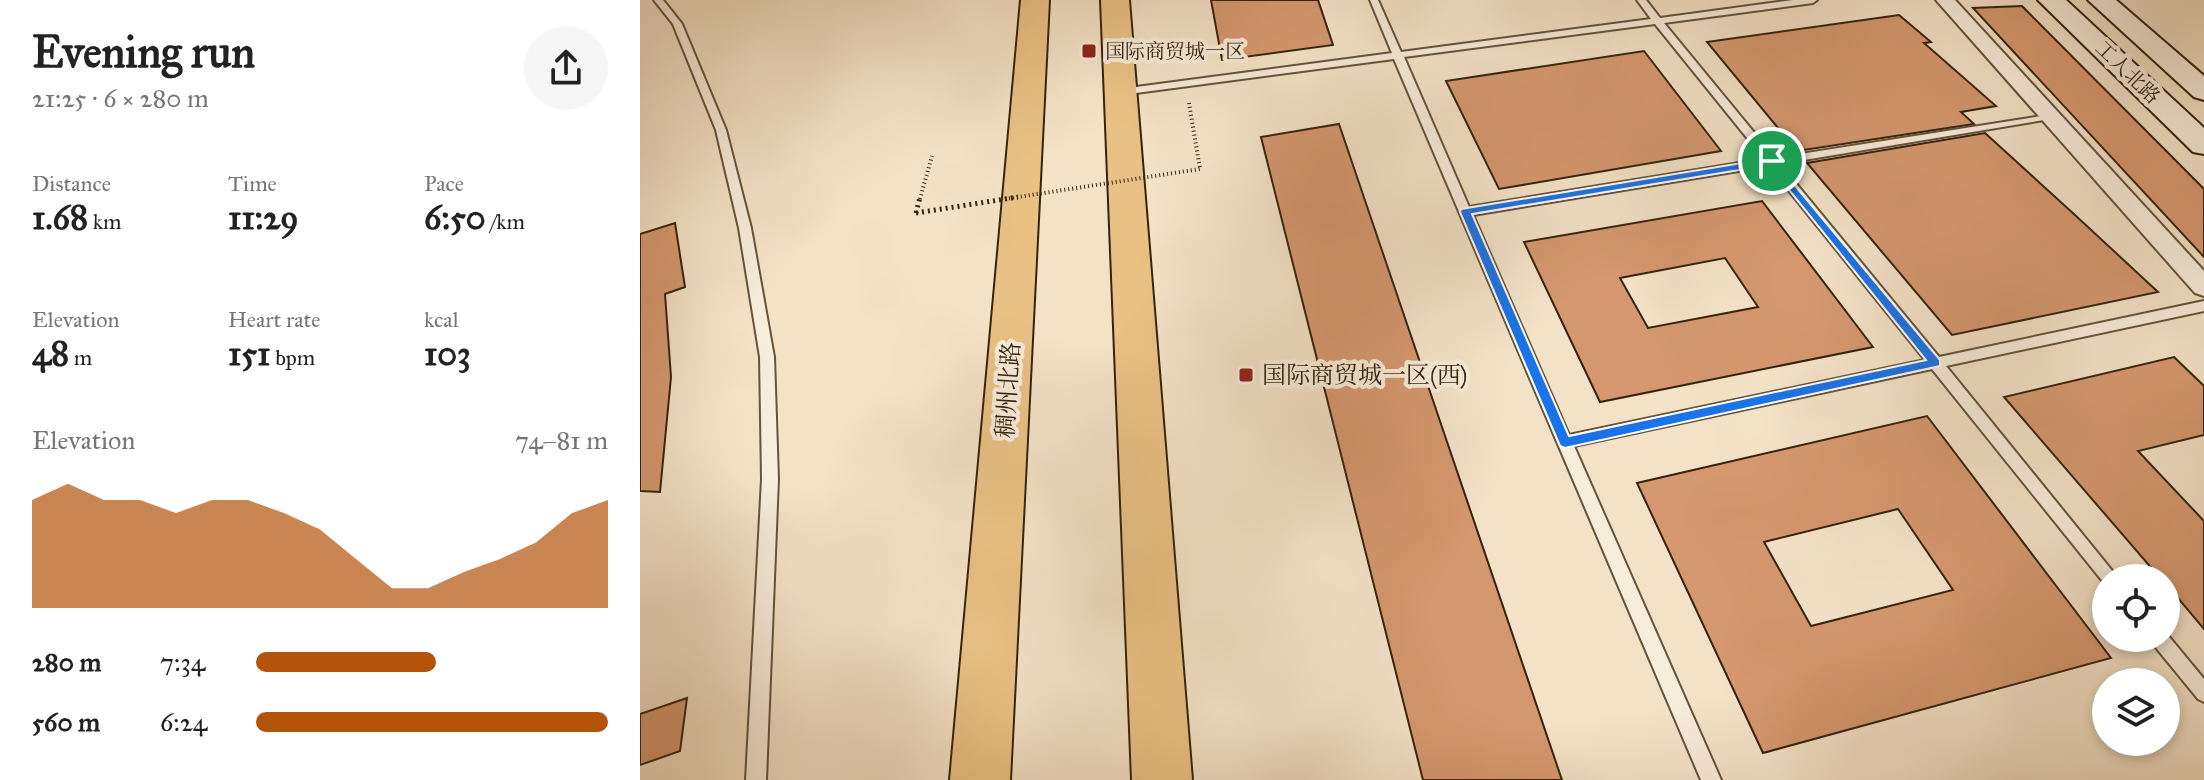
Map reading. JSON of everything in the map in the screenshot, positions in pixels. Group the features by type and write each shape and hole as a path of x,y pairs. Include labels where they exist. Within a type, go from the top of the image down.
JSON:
{"main road":[{"name":"稠州北路","path":"980,780 1035,0"},
{"path":"1115,0 1162,780"},
{"name":"工人北路","path":"2051,0 2204,145"},
{"name":"工人北路","path":"2101,0 2204,91"}],"street":[{"path":"1945,0 2204,287"}],"lane":[{"path":"658,0 677,24 721,130 745,228 767,357 770,479 756,780"},
{"path":"1374,0 1711,780"},
{"path":"1641,0 2099,564"},
{"path":"1121,92 1813,0"},
{"path":"1465,212 2050,116"},
{"path":"1565,442 2204,306"},
{"path":"2170,652 2204,693"}],"path":[{"path":"932,156 916,213 1200,169 1192,121"}],"building":[{"path":"1211,0 1318,0 1333,45 1222,60"},
{"path":"2022,6 2204,189 2204,257 1973,8"},
{"path":"1899,15 1931,42 1924,43 1996,106 1961,112 1974,124 1797,151 1707,42"},
{"path":"1644,51 1721,151 1499,189 1446,81"},
{"path":"1339,124 1562,780 1423,780 1261,137"},
{"path":"1985,133 2158,292 1952,335 1807,163"},
{"path":"1762,201 1873,347 1600,402 1524,242","holes":["1725,258 1758,307 1648,328 1620,278"]},
{"path":"675,223 685,287 665,294 671,377 660,492 640,491 640,234"},
{"path":"2174,357 2204,386 2204,435 2138,451 2204,521 2204,629 2180,601 2180,564 2148,564 2004,397"},
{"path":"1927,416 2092,633 2092,652 2106,652 2111,658 1763,753 1637,483","holes":["1898,509 1953,590 1811,626 1764,542"]},
{"path":"687,698 680,751 640,765 640,714"}],"place":[{"name":"国际商贸城一区","path":"1089,51"},
{"name":"国际商贸城一区(西)","path":"1246,375"}],"route":[{"path":"1772,161 1936,363 1565,442 1465,212 1772,161"}]}
